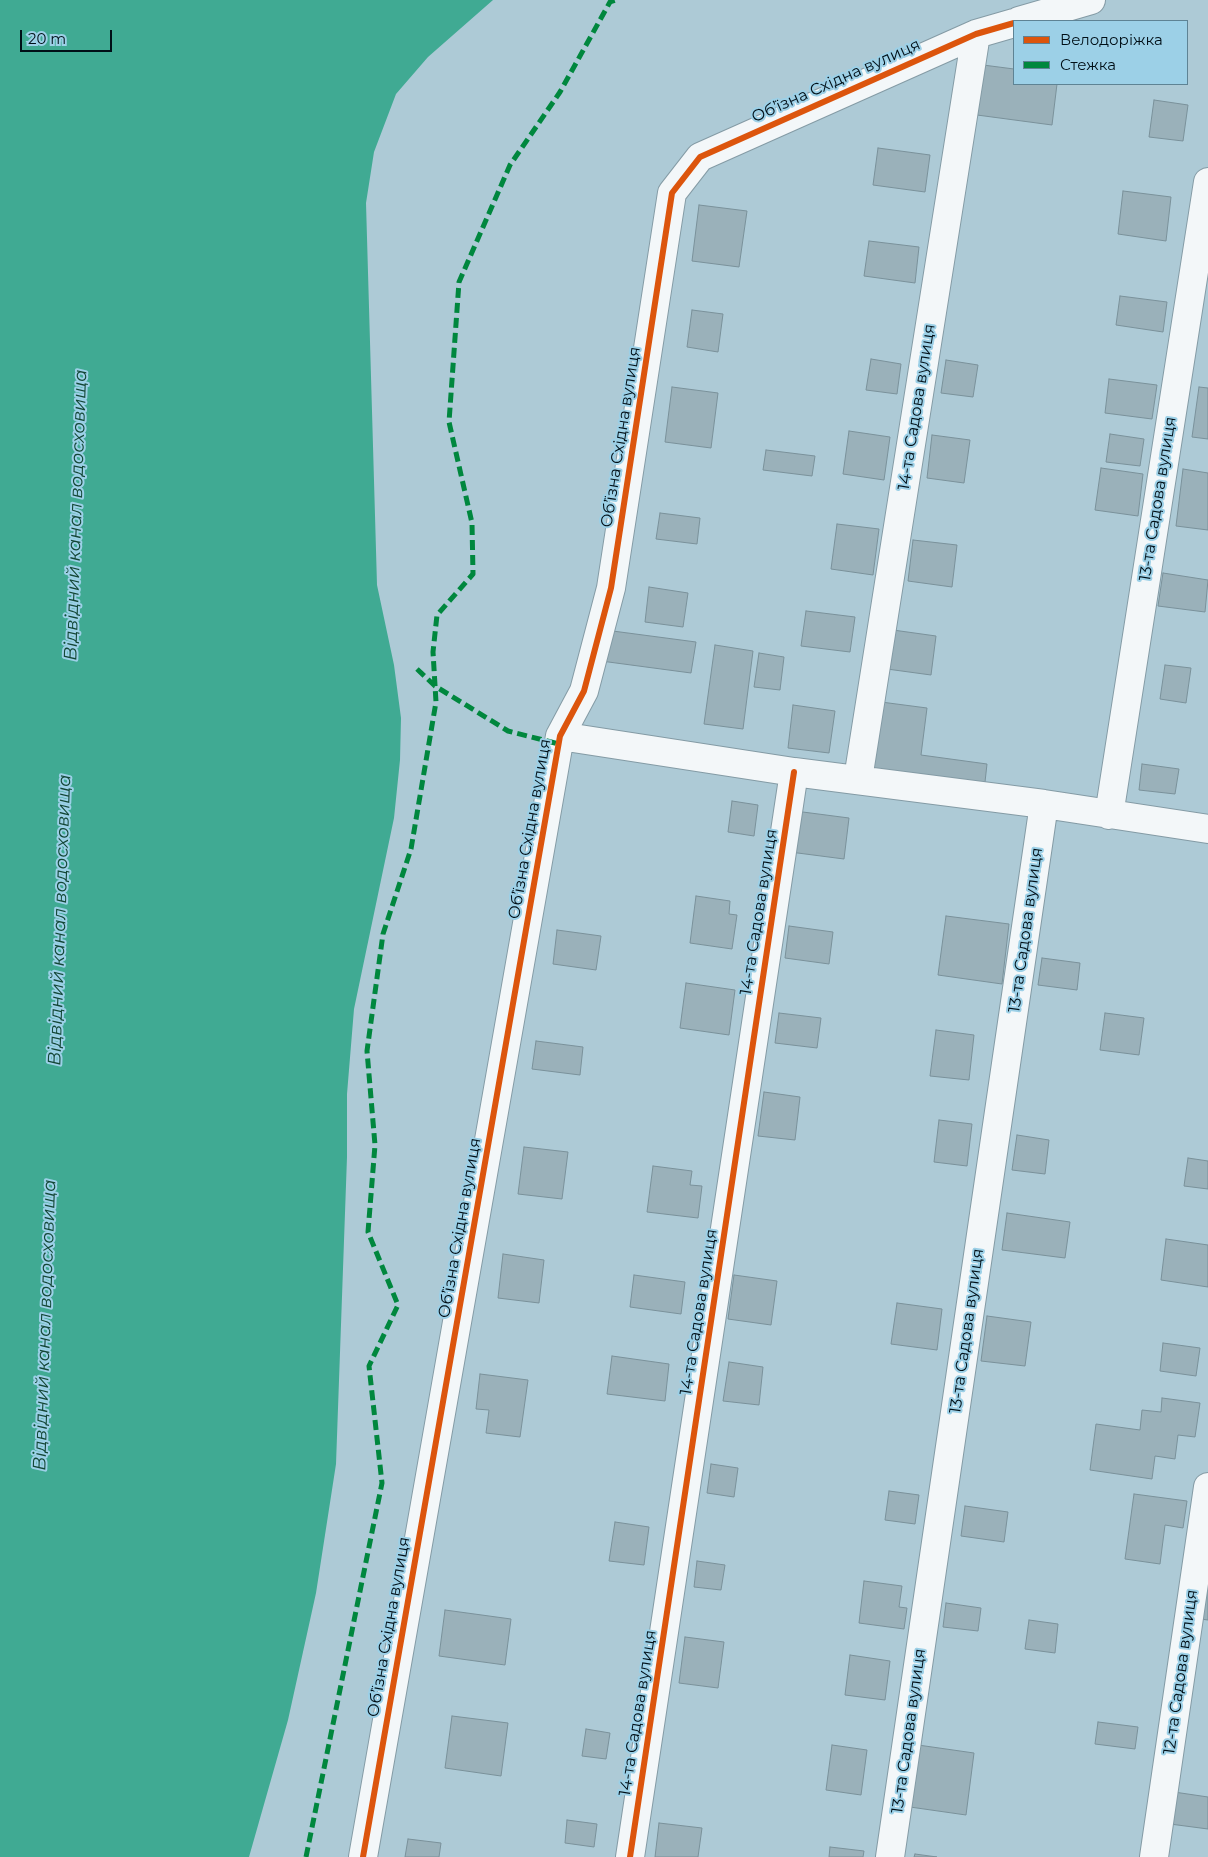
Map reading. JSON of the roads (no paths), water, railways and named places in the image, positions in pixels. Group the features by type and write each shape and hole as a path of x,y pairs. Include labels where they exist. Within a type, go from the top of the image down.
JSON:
{"street":[{"path":"1022,20 1091,0"},
{"name":"Обʼїзна Східна вулиця","path":"363,1857 560,736 584,691 611,588 672,193 700,157 976,34 1013,23"},
{"name":"14-та Садова вулиця","path":"858,780 976,34"},
{"name":"13-та Садова вулиця","path":"1109,815 1208,182"},
{"path":"560,736 794,772 1044,804 1208,829"},
{"name":"14-та Садова вулиця","path":"630,1857 794,772"},
{"name":"13-та Садова вулиця","path":"890,1857 1044,804"},
{"name":"12-та Садова вулиця","path":"1154,1857 1208,1487"}],"water":[{"name":"Відвідний канал водосховища","path":"0,0 493,0 428,57 396,94 374,152 366,203 377,585 394,665 401,718 400,760 394,818 354,1009 347,1094 347,1157 336,1464 316,1593 288,1720 249,1857 0,1857"}]}
